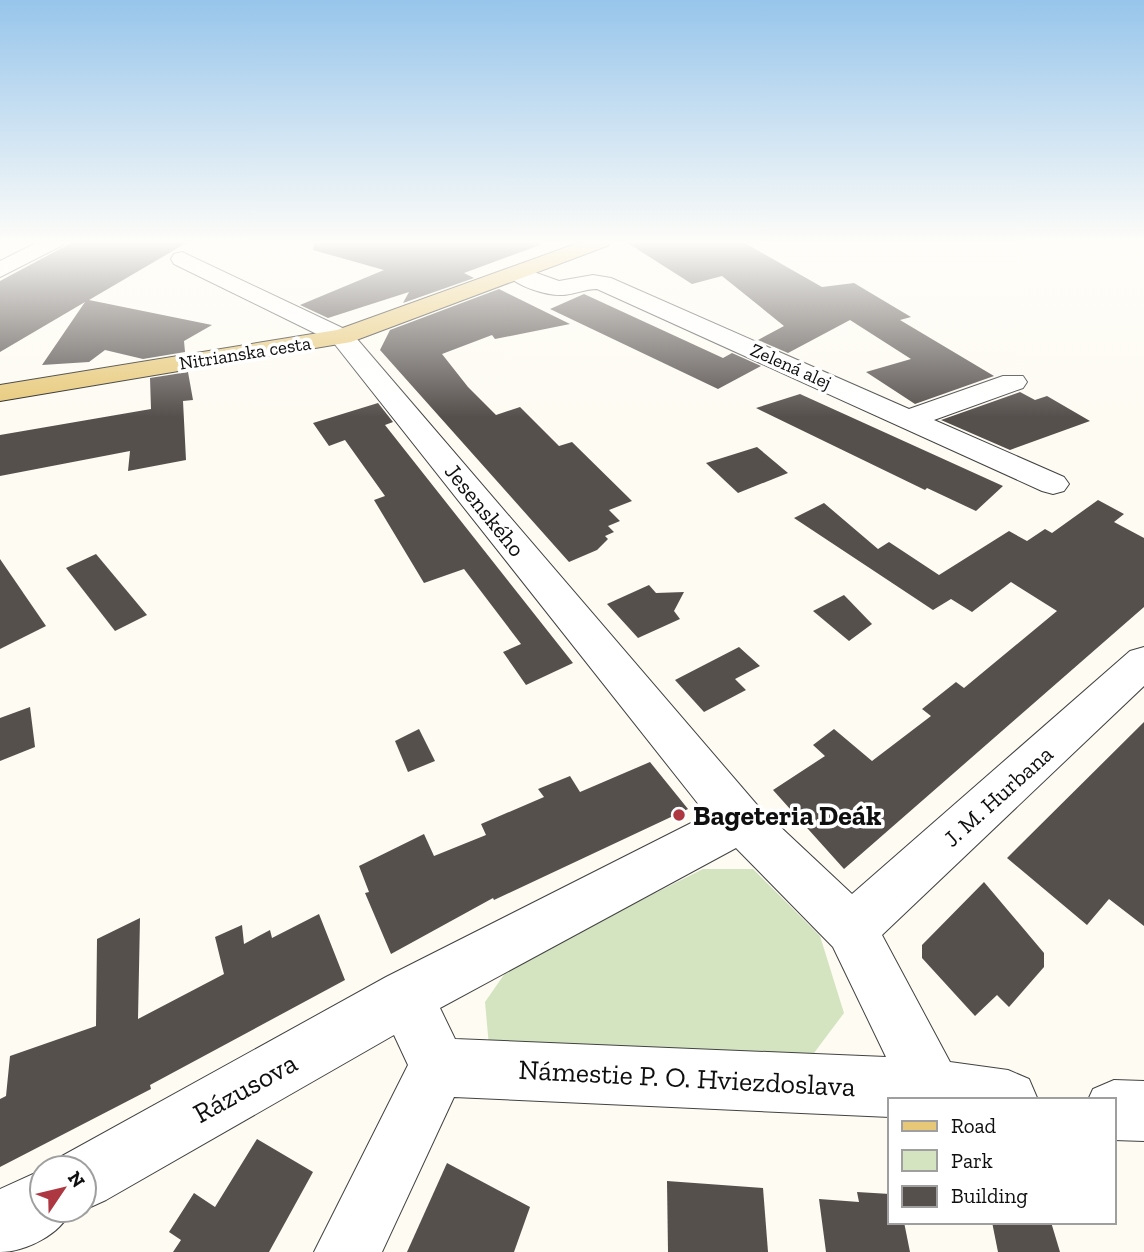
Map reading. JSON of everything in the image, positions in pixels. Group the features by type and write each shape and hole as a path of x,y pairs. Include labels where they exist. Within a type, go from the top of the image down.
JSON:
{"main road":[{"name":"Nitrianska cesta","path":"0,393 342,337 442,300"}],"street":[{"name":"Jesenského","path":"267,300 342,337 741,821"},
{"name":"Zelená alej","path":"642,300 1053,484"},
{"path":"908,419 1013,382"},
{"name":"J. M. Hurbana","path":"851,929 1144,662"},
{"path":"347,1252 438,1067 406,997 741,821 851,929 932,1089"},
{"name":"Rázusova","path":"98,1170 406,997"},
{"name":"Námestie P. O. Hviezdoslava","path":"438,1067 932,1089 995,1098"},
{"path":"1116,1110 1144,1111"},
{"path":"0,1225 28,1210"}],"green space":[{"path":"703,869 753,869 820,936 844,1013 811,1057 489,1046 485,1002 510,966"}],"building":[{"path":"0,300 91,300 212,325 184,341 185,352 143,359 105,350 89,362 42,365 85,302 0,352"},
{"path":"311,300 383,300 328,318 300,305"},
{"path":"469,300 522,300 570,324 495,339 492,335 442,354 468,387 496,415 520,407 559,446 572,442 632,501 609,510 620,521 608,526 614,532 605,536 608,539 597,550 569,562 380,350 390,330"},
{"path":"569,300 598,300 723,358 732,353 761,366 718,389 550,309"},
{"path":"752,300 883,300 911,317 900,320 994,376 915,404 866,372 911,359 850,320 788,353 758,340 784,326"},
{"path":"188,372 193,400 183,401 186,460 128,471 130,451 0,476 0,435 151,409 150,378"},
{"path":"1020,392 1035,400 1047,396 1090,421 1010,450 941,420"},
{"path":"800,394 1003,486 976,511 927,488 925,490 756,408"},
{"path":"378,403 393,422 385,425 573,663 526,685 503,652 521,644 464,569 424,583 374,500 385,496 345,440 329,446 313,423"},
{"path":"757,447 788,473 738,493 706,463"},
{"path":"1098,500 1124,514 1114,522 1144,538 1144,607 844,869 773,790 825,756 813,745 834,729 872,761 931,716 922,709 956,682 964,688 1057,611 1011,582 972,612 951,599 933,610 794,518 824,503 878,549 889,542 939,575 1009,531 1027,541 1045,529 1052,533"},
{"path":"96,554 147,615 115,631 66,568"},
{"path":"0,559 46,626 0,649"},
{"path":"649,585 656,593 684,592 674,611 680,619 638,638 607,604"},
{"path":"844,595 872,624 849,641 813,611"},
{"path":"739,647 760,666 735,679 746,690 704,712 675,680"},
{"path":"30,707 35,747 0,761 0,718"},
{"path":"1144,722 1144,926 1109,899 1087,925 1007,858"},
{"path":"419,729 435,761 408,772 395,741"},
{"path":"650,762 688,809 494,900 493,898 391,954 365,893 369,892 359,866 424,834 434,856 486,835 481,824 544,797 538,789 570,776 580,792"},
{"path":"984,882 1044,953 1044,967 1009,1007 997,995 975,1016 922,958 922,945"},
{"path":"319,914 345,980 150,1085 151,1089 0,1167 0,1099 6,1096 10,1056 96,1026 97,939 140,918 138,1019 224,974 215,937 242,925 244,944 270,930 272,938"},
{"path":"257,1139 313,1172 269,1252 173,1252 181,1240 169,1232 194,1193 215,1207"},
{"path":"447,1163 530,1207 514,1252 407,1252"},
{"path":"667,1181 763,1188 768,1252 668,1252"},
{"path":"857,1192 888,1194 888,1224 904,1224 910,1252 826,1252 819,1199 859,1202"},
{"path":"992,1224 1052,1224 1060,1252 998,1252"}],"place":[{"name":"Bageteria Deák","path":"679,815"}]}
